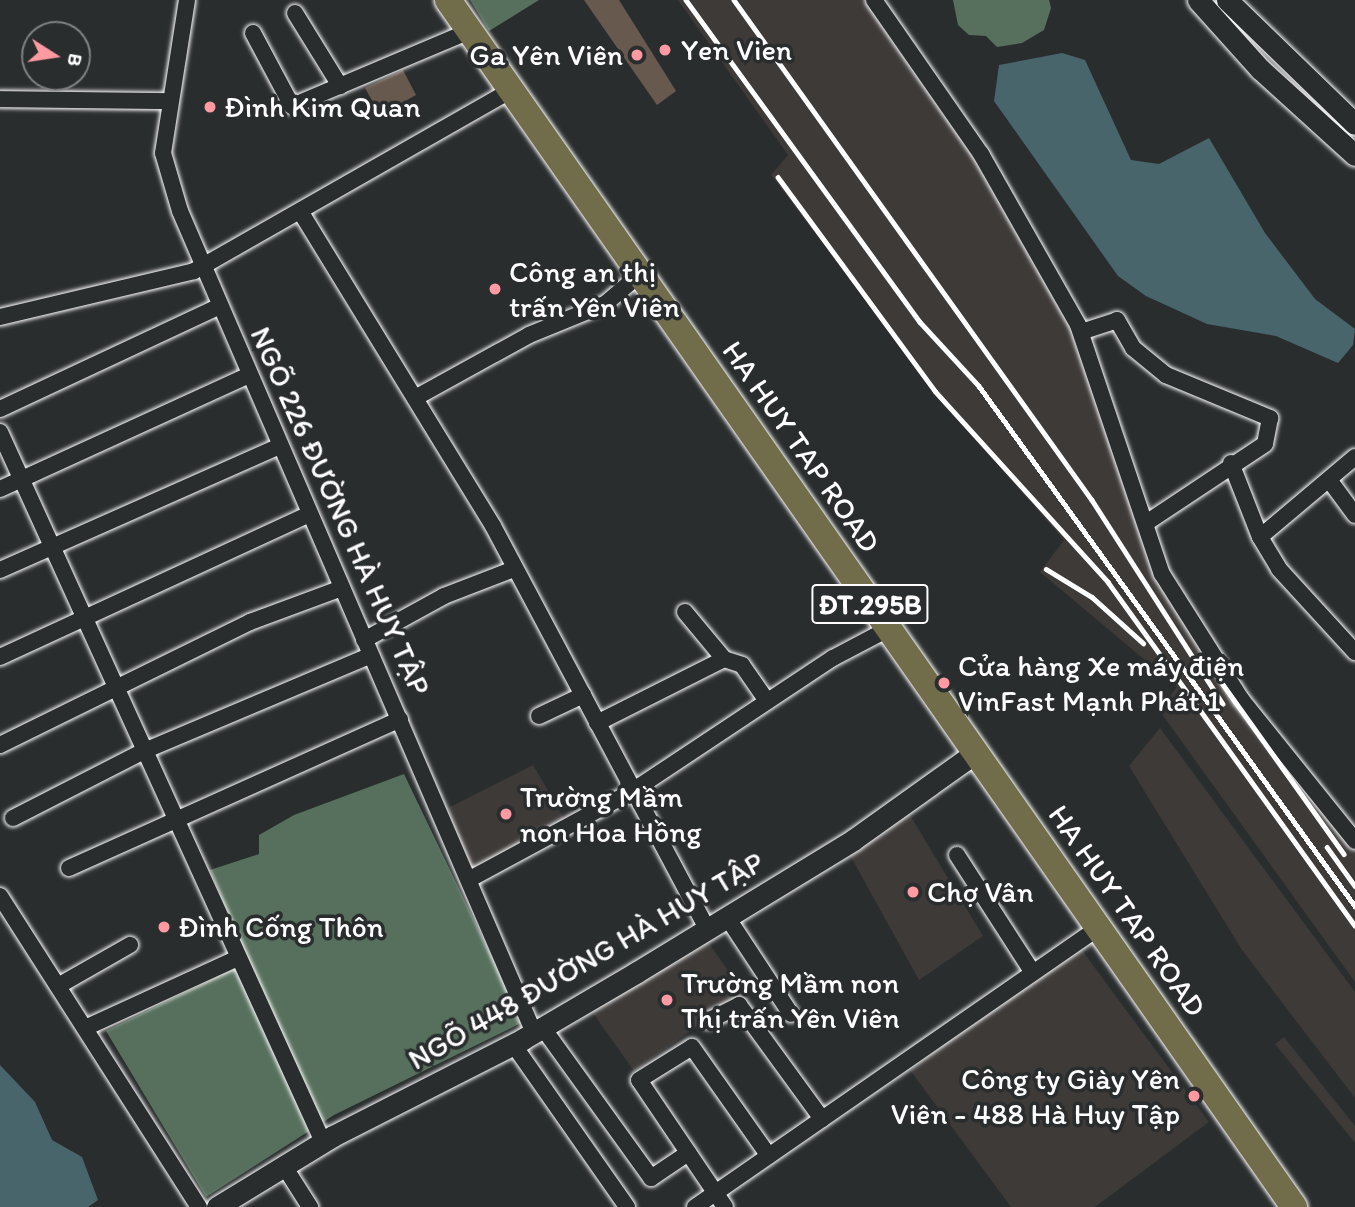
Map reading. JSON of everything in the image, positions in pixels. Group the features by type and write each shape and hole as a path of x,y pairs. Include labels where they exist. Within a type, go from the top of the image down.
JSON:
{"main road":[{"name":"HA HUY TAP ROAD","path":"448,0 467,32 1294,1207"}],"street":[{"name":"NGÕ 226 ĐƯỜNG HÀ HUY TẬP","path":"187,0 168,101 163,153 203,266 249,375 538,1030 651,1178 688,1153"},
{"path":"874,0 981,154 1081,332 1162,574 1241,699 1355,841"},
{"path":"1198,0 1260,69 1355,155"},
{"path":"1227,0 1350,120 1329,134"},
{"path":"295,13 340,86"},
{"path":"253,33 292,106 467,32"},
{"path":"0,317 203,266 509,91"},
{"path":"0,99 168,101"},
{"path":"300,211 415,397 514,569 583,695 631,792 707,929"},
{"path":"415,397 529,335 605,304 639,275"},
{"path":"0,409 220,306"},
{"path":"1081,332 1117,320 1133,348 1166,375 1270,418 1265,444 1231,463 1192,497 1146,523"},
{"path":"0,489 249,375"},
{"path":"0,432 323,1142"},
{"path":"0,570 280,446"},
{"path":"1260,537 1330,481 1355,457"},
{"path":"1231,463 1260,537 1299,595 1355,652"},
{"path":"1330,481 1355,514"},
{"path":"0,657 86,621 310,514"},
{"path":"13,818 144,751 368,647 444,596 514,569"},
{"path":"0,745 250,622 342,588"},
{"path":"685,612 723,659 742,665 767,701"},
{"path":"470,879 631,792 767,701 888,629"},
{"path":"597,723 723,659"},
{"path":"539,716 583,695"},
{"path":"69,868 400,719"},
{"name":"NGÕ 448 ĐƯỜNG HÀ HUY TẬP","path":"217,1207 323,1142 538,1030 707,929 853,840 975,753"},
{"path":"957,855 1033,973"},
{"path":"0,896 199,1207"},
{"path":"727,917 791,1014"},
{"path":"695,1207 1098,928"},
{"path":"58,986 130,945"},
{"path":"85,1028 238,958"},
{"path":"708,1021 739,1005 822,1119"},
{"path":"513,1044 627,1207"},
{"path":"725,1207 639,1080 692,1047 769,1156"},
{"path":"284,1166 310,1207"}],"shaded area":[{"path":"678,0 866,0 975,157 1077,329 1165,580 1355,847 1355,982 1159,710 1177,687 1040,572 1064,540 946,406 771,175 788,155"},
{"path":"1160,728 1355,992 1355,1098 1242,950 1129,766"},
{"name":"Trường Mầm non Hoa Hồng","path":"533,765 565,820 472,874 448,808"},
{"name":"Chợ Vân","path":"905,807 983,936 919,980 846,848"},
{"name":"Trường Mầm non Thị trấn Yên Viên","path":"703,935 744,993 634,1071 588,1006"},
{"path":"1078,945 1209,1122 1095,1207 1011,1207 910,1070"},
{"path":"1284,1037 1355,1126 1355,1143 1275,1044"}],"green space":[{"path":"470,0 539,0 489,31"},
{"path":"953,0 1049,0 1051,8 1044,30 1022,43 997,47 986,36 969,35 958,25"},
{"path":"404,774 523,1022 334,1115 206,1197 106,1031 248,962 210,870 259,854 259,835 294,815"}],"water":[{"path":"1062,53 1085,60 1131,160 1159,164 1209,138 1265,233 1315,299 1355,329 1353,345 1338,363 1276,336 1207,324 1146,296 1118,276 994,101 999,65"},
{"path":"0,1065 35,1102 52,1140 82,1157 98,1200 88,1207 0,1207"}],"building":[{"name":"Ga Yên Viên","path":"584,0 619,0 676,91 657,105"},
{"path":"403,70 416,95 380,115 365,88"}],"railway":[{"path":"686,0 920,322 979,386 1355,906"},
{"path":"734,0 1092,500 1223,704"},
{"path":"778,177 935,391 1108,582 1355,926"},
{"path":"1046,569 1092,597 1143,643"},
{"path":"1222,683 1344,854"},
{"path":"1327,847 1355,886"}],"place":[{"name":"Yen Vien","path":"665,50"},
{"name":"Ga Yên Viên","path":"637,55"},
{"name":"Đình Kim Quan","path":"210,107"},
{"name":"Công an thị trấn Yên Viên","path":"495,289"},
{"name":"Cửa hàng Xe máy điện VinFast Mạnh Phát 1","path":"944,683"},
{"name":"Trường Mầm non Hoa Hồng","path":"506,814"},
{"name":"Chợ Vân","path":"913,892"},
{"name":"Đình Cống Thôn","path":"164,927"},
{"name":"Trường Mầm non Thị trấn Yên Viên","path":"667,1000"},
{"name":"Công ty Giày Yên Viên - 488 Hà Huy Tập","path":"1194,1096"}]}
